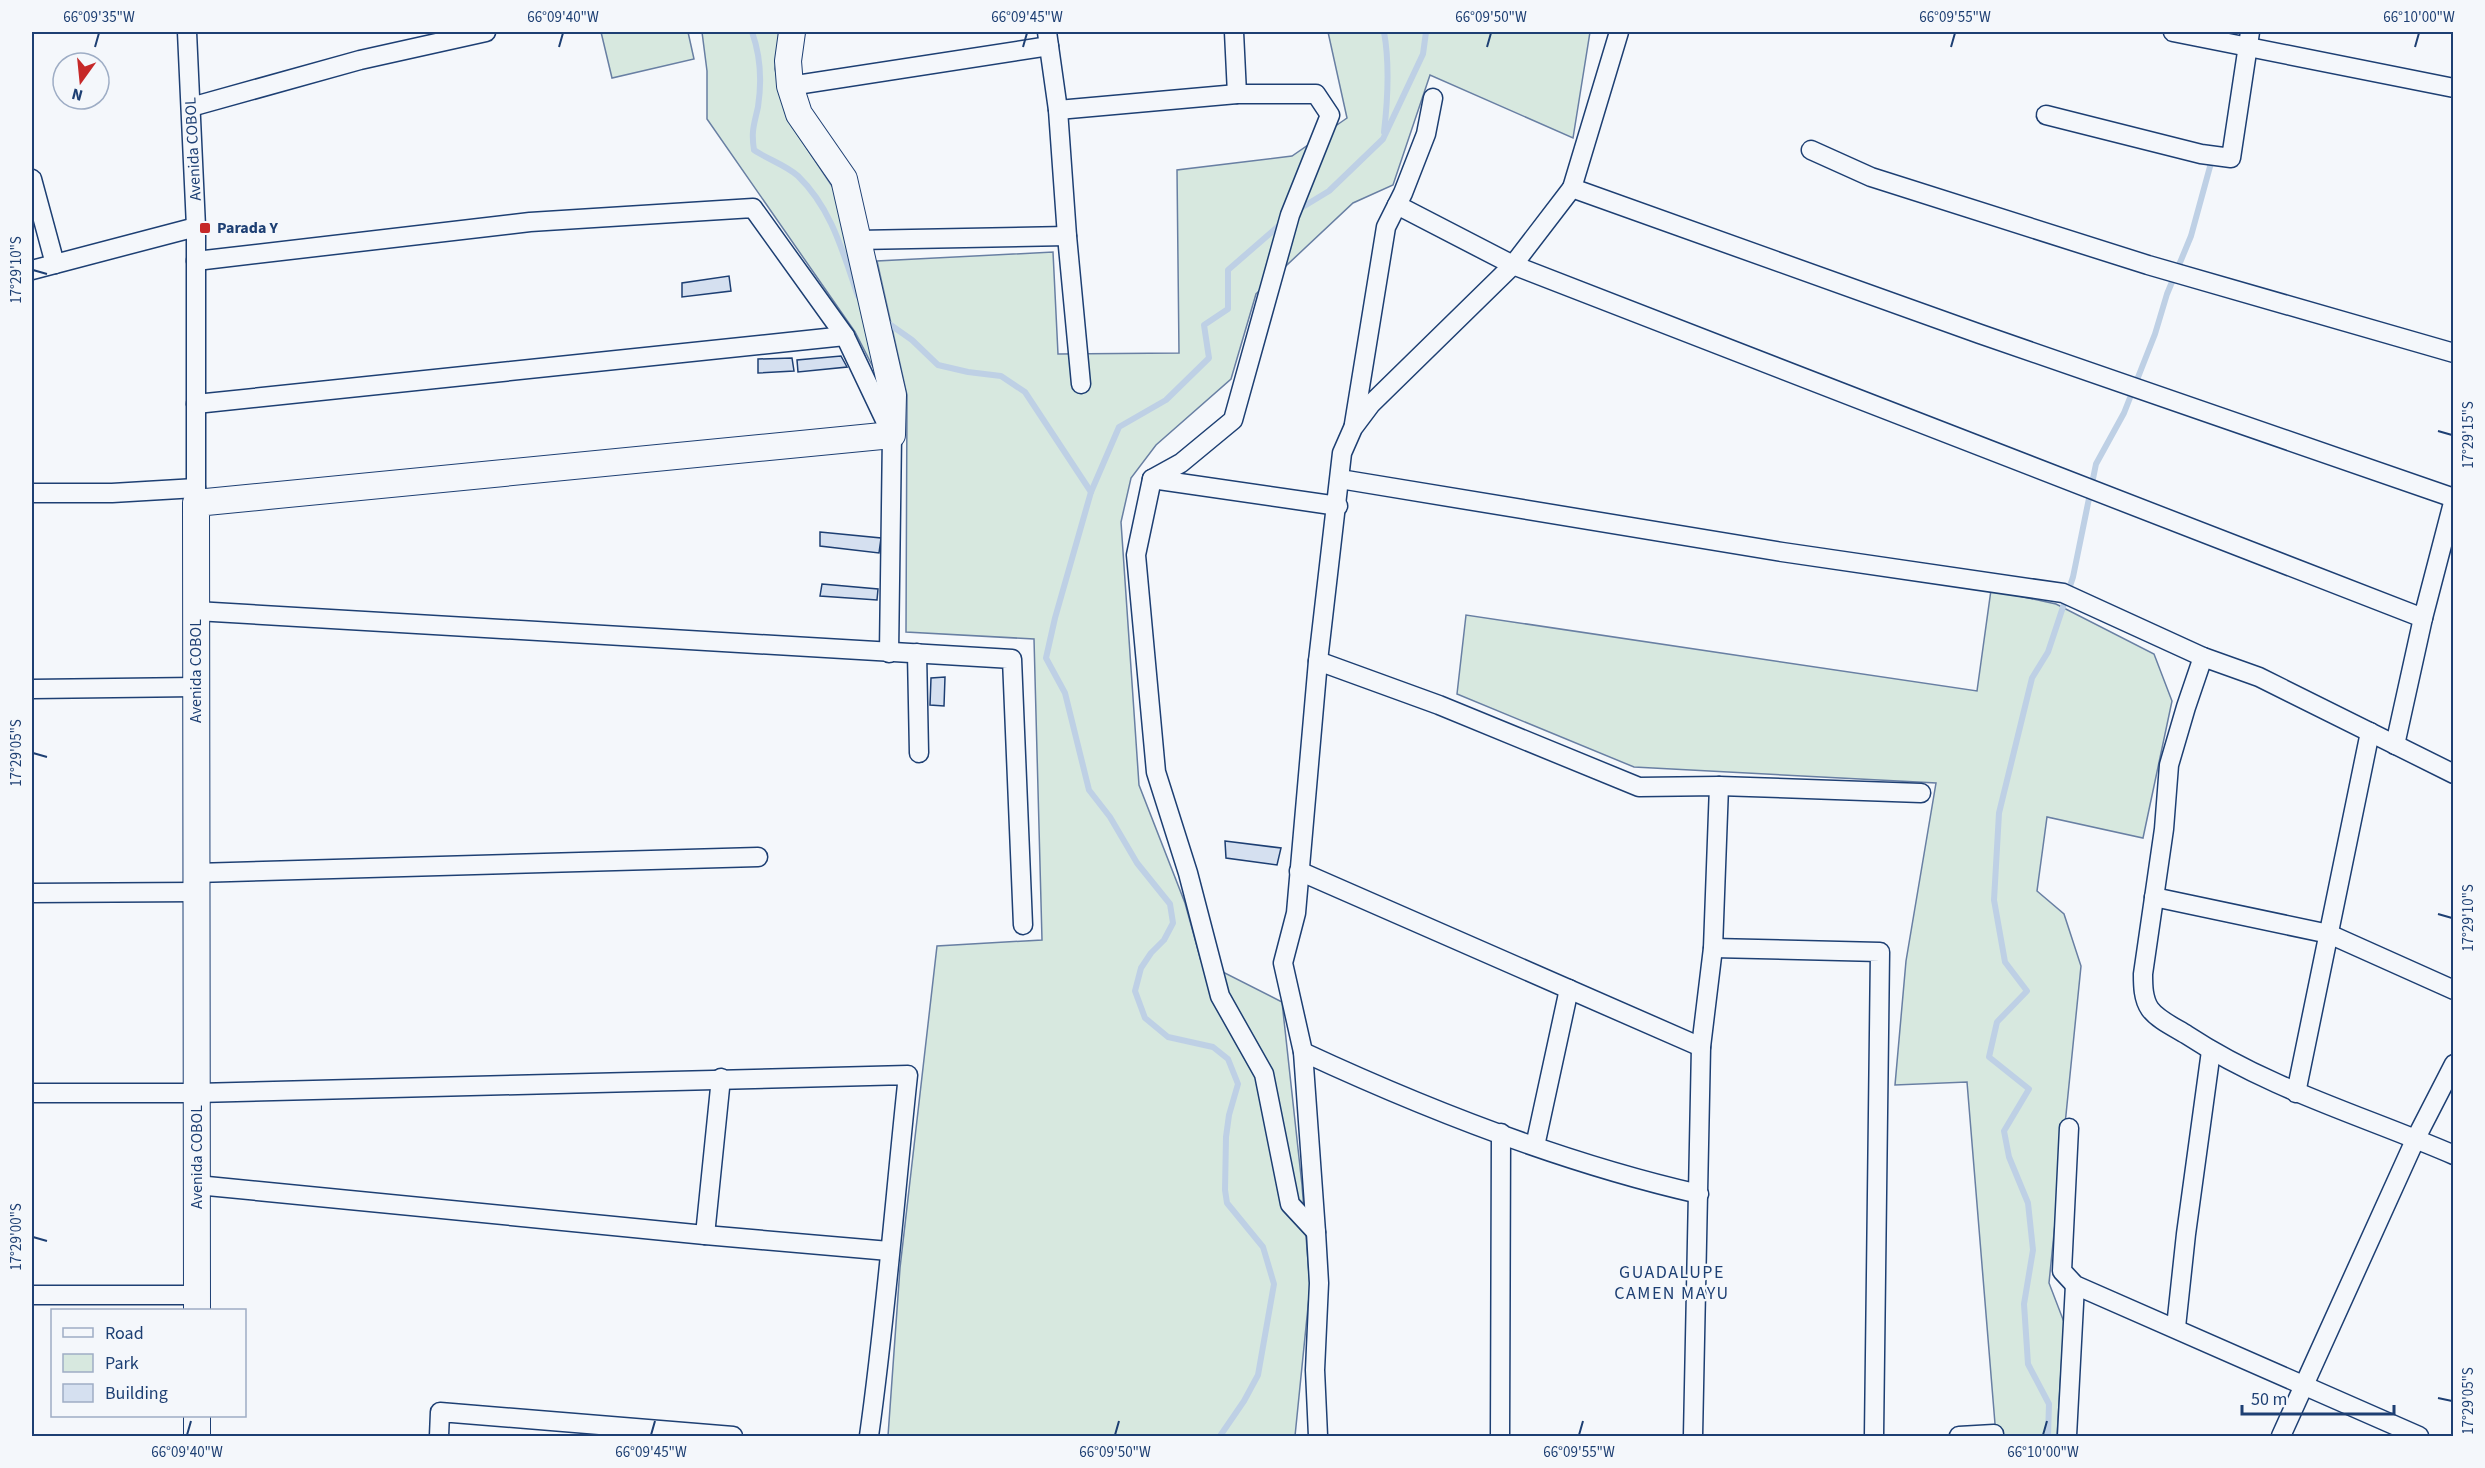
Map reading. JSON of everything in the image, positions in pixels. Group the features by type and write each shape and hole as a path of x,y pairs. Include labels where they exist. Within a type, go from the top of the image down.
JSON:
{"street":[{"name":"Avenida COBOL","path":"187,32 196,227 197,1303"},
{"path":"191,107 360,60 486,32"},
{"path":"792,32 788,61 790,86 800,114 844,179 893,395 889,653"},
{"path":"1234,32 1237,93"},
{"path":"1318,1437 1315,1371 1319,1283 1303,1052 1283,963 1296,913 1318,661 1338,506 1342,453 1353,428 1371,404 1513,265 1572,188 1619,32"},
{"path":"2173,32 2249,39 2454,88"},
{"path":"790,86 1048,39 1059,110 1067,236 1081,384"},
{"path":"2046,115 2201,154 2231,158 2249,39"},
{"path":"1059,110 1237,93 1316,94 1330,115 1290,215 1233,420 1181,463 1152,479 1136,555 1156,772 1188,873 1220,996 1264,1074 1290,1204 1316,1232"},
{"path":"1353,428 1386,227 1426,134 1433,98"},
{"path":"1811,150 1871,177 2115,254 2454,353"},
{"path":"32,179 55,264"},
{"path":"1572,188 1991,338 2454,498 2423,618 2395,745"},
{"path":"1397,205 1513,265 2423,618"},
{"path":"196,261 530,222 753,208 845,336 892,435"},
{"path":"32,270 196,227"},
{"path":"858,240 1067,236"},
{"path":"196,404 845,336"},
{"path":"32,493 196,496 892,435"},
{"path":"1152,479 1338,506"},
{"path":"1340,479 1771,550 2064,593 2203,657 2259,677 2454,774"},
{"path":"196,611 1012,659 1023,925"},
{"path":"917,653 919,753"},
{"path":"2203,657 2169,765 2164,829 2143,974 2143,991 2150,1009 2211,1051 2296,1093 2416,1138 2454,1155"},
{"path":"1318,661 1439,705 1639,787 1719,786 1921,793"},
{"path":"32,689 196,687"},
{"path":"2296,1093 2370,732"},
{"path":"1693,1437 1701,1047 1713,948 1719,786"},
{"path":"32,893 196,883 758,857"},
{"path":"1299,871 1701,1047"},
{"path":"2154,897 2329,934 2454,990"},
{"path":"1713,948 1880,952 1874,1437"},
{"path":"1535,1146 1569,989"},
{"path":"2176,1327 2211,1051"},
{"path":"1303,1052 1398,1096 1535,1146 1640,1180 1699,1194"},
{"path":"2282,1437 2303,1384 2416,1138 2454,1064"},
{"path":"32,1093 197,1093 908,1075 889,1251 884,1329 869,1437"},
{"path":"705,1235 721,1078"},
{"path":"2069,1128 2062,1271 2075,1285 2176,1327 2419,1437"},
{"path":"1500,1437 1501,1133"},
{"path":"197,1185 889,1251"},
{"path":"2067,1437 2075,1285"},
{"path":"32,1295 197,1303"},
{"path":"439,1437 440,1413 733,1437"},
{"path":"197,1417 197,1437"},
{"path":"1959,1437 1994,1434"}],"green space":[{"path":"601,32 688,32 694,59 612,78"},
{"path":"702,32 781,32 775,69 787,119 834,189 877,375 855,332 707,119 707,71"},
{"path":"1328,32 1590,32 1573,138 1430,75 1393,185 1353,203 1256,294 1231,379 1156,445 1131,478 1121,522 1139,785 1185,903 1201,961 1282,1002 1302,1185 1310,1287 1295,1436 888,1436 900,1268 937,946 1042,940 1034,639 906,632 907,395 877,261 1053,252 1058,354 1179,353 1177,170 1292,156 1347,118"},
{"path":"1991,590 2056,604 2154,654 2172,701 2143,838 2047,817 2037,891 2064,914 2081,966 2049,1283 2064,1322 2057,1436 1996,1436 1967,1082 1895,1085 1906,961 1936,783 1634,767 1457,694 1466,615 1977,691"}],"building":[{"path":"729,276 731,291 682,297 682,283"},
{"path":"841,356 847,367 798,372 797,360"},
{"path":"792,358 794,371 758,373 758,359"},
{"path":"820,532 881,538 879,553 820,546"},
{"path":"822,584 878,589 877,600 820,596"},
{"path":"945,677 944,706 930,705 931,678"},
{"path":"1225,841 1281,848 1277,865 1226,858"}],"waterway":[{"path":"752,32 759,60 760,78 753,133 754,150 798,176 820,203 835,232 858,296"},
{"path":"1384,32 1388,82 1384,132"},
{"path":"1296,211 1329,191 1383,139 1423,54 1426,32"},
{"path":"2048,1436 2049,1404 2028,1364 2024,1304 2033,1250 2028,1203 2009,1157 2004,1131 2029,1089 1989,1057 1997,1022 2027,991 2005,962 1994,900 1999,813 2032,678 2048,652 2073,577 2096,464 2124,413 2155,334 2167,294 2191,236 2211,163"},
{"path":"1220,1436 1244,1401 1258,1375 1274,1284 1263,1247 1227,1203 1225,1190 1226,1137 1229,1115 1238,1084 1228,1059 1213,1047 1168,1037 1145,1018 1135,991 1141,968 1164,940 1173,923 1170,904 1137,863 1110,817 1089,790 1065,693 1046,658 1091,492 1119,427 1166,400 1209,358 1204,325 1228,309 1228,270 1282,223"},
{"path":"885,321 912,340 938,365 1001,376 1025,392 1091,492"}],"place":[{"name":"Parada Y","path":"205,228"}],"district":[{"name":"GUADALUPE CAMEN MAYU","path":"1672,1282"}]}
